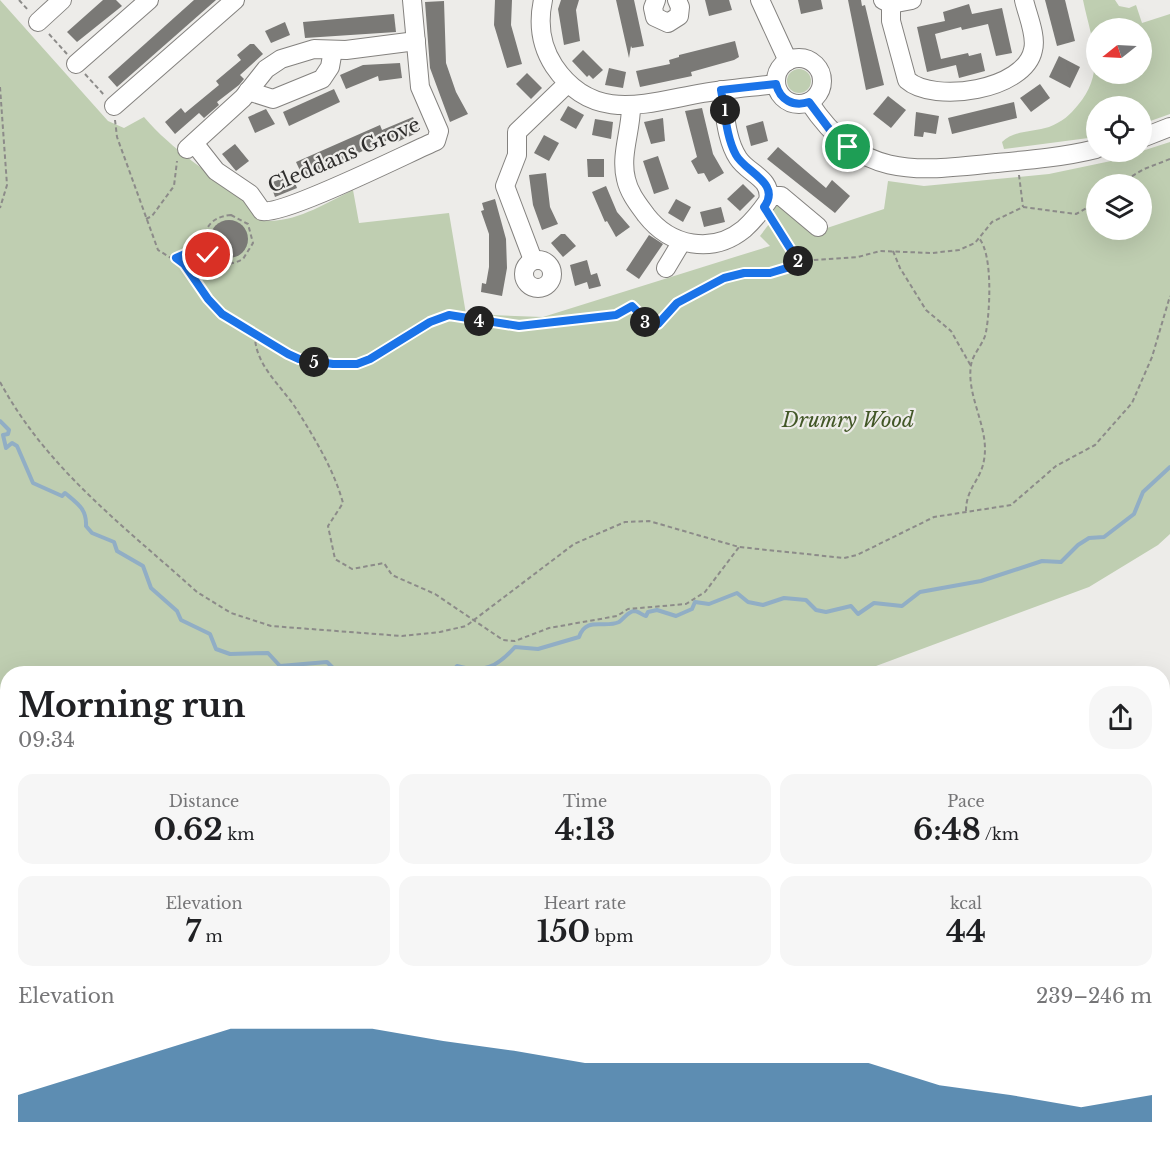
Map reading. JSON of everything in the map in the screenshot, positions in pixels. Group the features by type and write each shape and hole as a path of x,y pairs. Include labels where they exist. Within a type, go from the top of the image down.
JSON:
{"street":[{"path":"38,22 62,0"},
{"path":"76,64 150,0"},
{"path":"114,106 236,0"},
{"name":"Cleddans Grove","path":"190,146 216,171 250,194 262,211 268,212 298,202 436,141 440,131 420,87 412,0"},
{"path":"543,0 540,19 544,46 567,84 599,102 631,106 721,90 776,84"},
{"path":"656,0 653,13 659,20 668,22 679,16 680,7 677,0"},
{"path":"760,0 788,61"},
{"path":"912,0 887,2 907,80 925,90 955,93 1003,80 1027,63 1034,43 1024,0"},
{"path":"190,146 248,91 266,69 281,59 307,50 333,50 416,41"},
{"path":"248,91 273,99 322,79 330,67 333,50"},
{"path":"804,59 817,68 822,83 820,91 809,102 794,104 788,102 778,91 776,84 780,68 788,61 804,59"},
{"path":"534,260 506,192 506,178 517,154 517,132 567,84"},
{"path":"721,90 736,156 763,180 766,201"},
{"path":"809,102 821,121 841,140 867,158 888,165 934,170 1086,151"},
{"path":"631,106 631,124 624,151 624,168 629,190 655,225 681,243 705,243 729,237 745,228 766,201 781,196 818,227"},
{"path":"1152,134 1170,127"},
{"path":"666,268 681,243"}],"path":[{"path":"0,87 8,173 6,193 0,208"},
{"path":"114,106 117,137 158,250 163,255 176,258 192,273 215,307 255,334 299,359 357,364 387,350 430,322 449,315 519,326 616,315 632,306 651,325 658,324 677,303 724,278 744,273 770,273 814,260 850,258 893,250 946,253 968,248 980,238 992,222 1023,207 1076,214 1086,208"},
{"path":"146,219 152,216 174,186 177,164 190,146"},
{"path":"1136,174 1170,159"},
{"path":"1018,161 1023,207"},
{"path":"766,201 800,264"},
{"path":"221,216 240,218 252,233 250,252 235,264 216,261 201,247 206,227 221,216"},
{"path":"971,366 986,333 989,292 987,252 980,238"},
{"path":"176,258 201,247"},
{"path":"893,250 900,268 926,310 951,330 971,366 983,433 984,459 968,492 966,511"},
{"path":"0,382 36,440 70,478 197,592 231,613 270,626 402,636 456,629 474,621 574,544 625,522 649,521 739,547 844,558 869,550 919,522 966,511 1011,505 1056,466 1095,445 1132,403 1142,382 1170,296"},
{"path":"255,334 254,348 258,358 296,408 338,484 343,503 328,526 335,559 352,569 384,563 392,575 435,594 503,640 515,641 549,628 617,616 628,609 686,604 705,591 739,547"}],"green space":[{"name":"Drumry Wood","path":"0,0 108,121 124,128 144,117 179,151 244,199 262,219 271,221 293,217 313,210 353,190 359,223 449,213 466,314 543,317 770,246 760,236 769,224 761,216 769,206 778,203 812,233 884,209 888,181 924,186 1049,174 1106,162 1152,162 1152,148 1170,142 1170,534 1158,545 1089,587 876,666 0,666"},
{"path":"1083,0 1115,0 1119,6 1129,8 1136,5 1140,18 1087,18"},
{"path":"1170,14 1170,114 1152,120 1152,96 1086,96 1086,138 1004,149 1002,142 1012,135 1049,127 1062,120 1075,109 1090,84 1152,84 1152,20"},
{"path":"799,69 804,70 810,76 810,86 804,92 799,93 794,92 788,86 787,81 788,76 794,70"}],"building":[{"path":"103,0 116,0 122,6 77,42 67,32"},
{"path":"194,0 216,0 117,87 108,77"},
{"path":"495,0 512,0 511,25 522,64 507,68 494,25"},
{"path":"561,0 579,0 576,10 580,41 564,45 558,9"},
{"path":"616,0 634,0 644,46 632,48 631,46 629,58"},
{"path":"705,0 729,0 732,10 709,16"},
{"path":"798,0 821,0 823,9 801,14"},
{"path":"848,0 861,0 862,6 865,5 884,85 866,90"},
{"path":"1045,0 1065,0 1075,41 1057,46"},
{"path":"444,1 446,63 456,92 468,114 450,122 430,68 425,2"},
{"path":"969,4 972,14 1002,8 1012,53 996,56 988,24 962,30 961,27 935,34 941,59 968,53 969,56 981,53 985,71 959,78 956,65 927,72 917,27 945,21 943,12"},
{"path":"394,14 396,32 305,38 303,22"},
{"path":"285,22 290,35 271,43 265,31"},
{"path":"735,41 739,57 734,60 691,72 692,76 640,87 636,71 670,64 669,60 679,55"},
{"path":"250,44 254,44 263,54 240,75 244,79 239,85 217,102 219,105 204,118 199,113 175,134 165,122 181,108 185,113 219,85 216,81 241,60 237,55"},
{"path":"583,50 603,70 593,79 589,75 587,77 572,61"},
{"path":"1059,56 1080,67 1070,88 1049,77"},
{"path":"400,63 402,78 379,81 378,76 346,89 340,75 363,65"},
{"path":"609,68 626,72 623,88 605,85"},
{"path":"527,73 542,88 531,99 516,84"},
{"path":"1040,84 1050,98 1031,112 1020,98"},
{"path":"334,89 340,102 289,126 283,112"},
{"path":"888,96 906,110 891,128 873,114"},
{"path":"1014,102 1017,118 952,134 948,118"},
{"path":"568,106 584,115 576,129 560,120"},
{"path":"702,108 713,154 724,173 709,182 704,173 698,174 691,161 697,157 685,111"},
{"path":"266,109 275,124 255,133 248,117"},
{"path":"916,112 939,116 936,134 924,132 923,137 914,136"},
{"path":"413,117 419,132 397,142 395,137 303,177 296,162 380,125 382,130"},
{"path":"663,118 665,141 651,144 644,122"},
{"path":"595,119 613,122 611,139 592,135"},
{"path":"763,121 768,141 751,146 746,126"},
{"path":"544,135 559,143 549,161 534,153"},
{"path":"235,144 249,161 236,171 222,154"},
{"path":"778,147 826,188 832,180 850,196 835,213 767,159"},
{"path":"658,156 669,189 654,194 643,161"},
{"path":"587,159 604,159 604,177 588,177"},
{"path":"546,173 550,207 558,224 542,230 533,205 529,175"},
{"path":"292,175 297,188 275,197 270,183"},
{"path":"743,184 755,196 740,211 727,199"},
{"path":"606,186 617,212 630,227 616,237 607,221 605,222 592,192"},
{"path":"495,199 506,239 507,268 502,296 481,292 482,283 486,284 489,267 489,234 481,211 484,210 482,203"},
{"path":"676,199 691,207 683,222 668,213"},
{"path":"721,207 725,222 704,227 700,212"},
{"path":"229,220 243,225 248,239 243,253 229,258 215,253 210,239 215,225"},
{"path":"561,234 565,234 576,246 563,257 551,243"},
{"path":"649,235 663,244 639,279 626,270"},
{"path":"587,260 591,275 597,273 601,286 589,289 587,282 575,286 570,265"}],"waterway":[{"path":"0,421 9,430 8,434 3,435 6,448 12,443 17,446 33,483 62,496 65,493 73,500 83,511 86,526 92,533 114,542 117,551 143,566 151,588 177,611 181,620 210,634 216,649 230,654 268,653 280,666"},
{"path":"491,666 502,660 515,647 538,649 579,637 586,627 613,624 634,611 646,616 648,612 657,610 676,616 692,609 695,602 709,604 737,593 748,602 763,605 784,598 806,600 816,610 826,612 851,606 858,614 874,603 902,606 920,592 981,581 1042,561 1061,562 1078,545 1089,538 1104,537 1134,514 1143,492 1170,467"},
{"path":"280,666 327,662 331,666"}],"route":[{"path":"208,255 201,247 176,258 192,273 208,299 222,314 266,343 299,359 312,362 357,364 364,362 430,322 449,315 519,326 616,315 632,306 636,308 646,323 658,324 677,303 700,293 724,278 744,273 755,275 770,273 800,264 764,207 769,196 763,180 736,156 730,138 721,90 776,84 782,97 788,102 802,104 809,102 821,121 848,147"}]}
